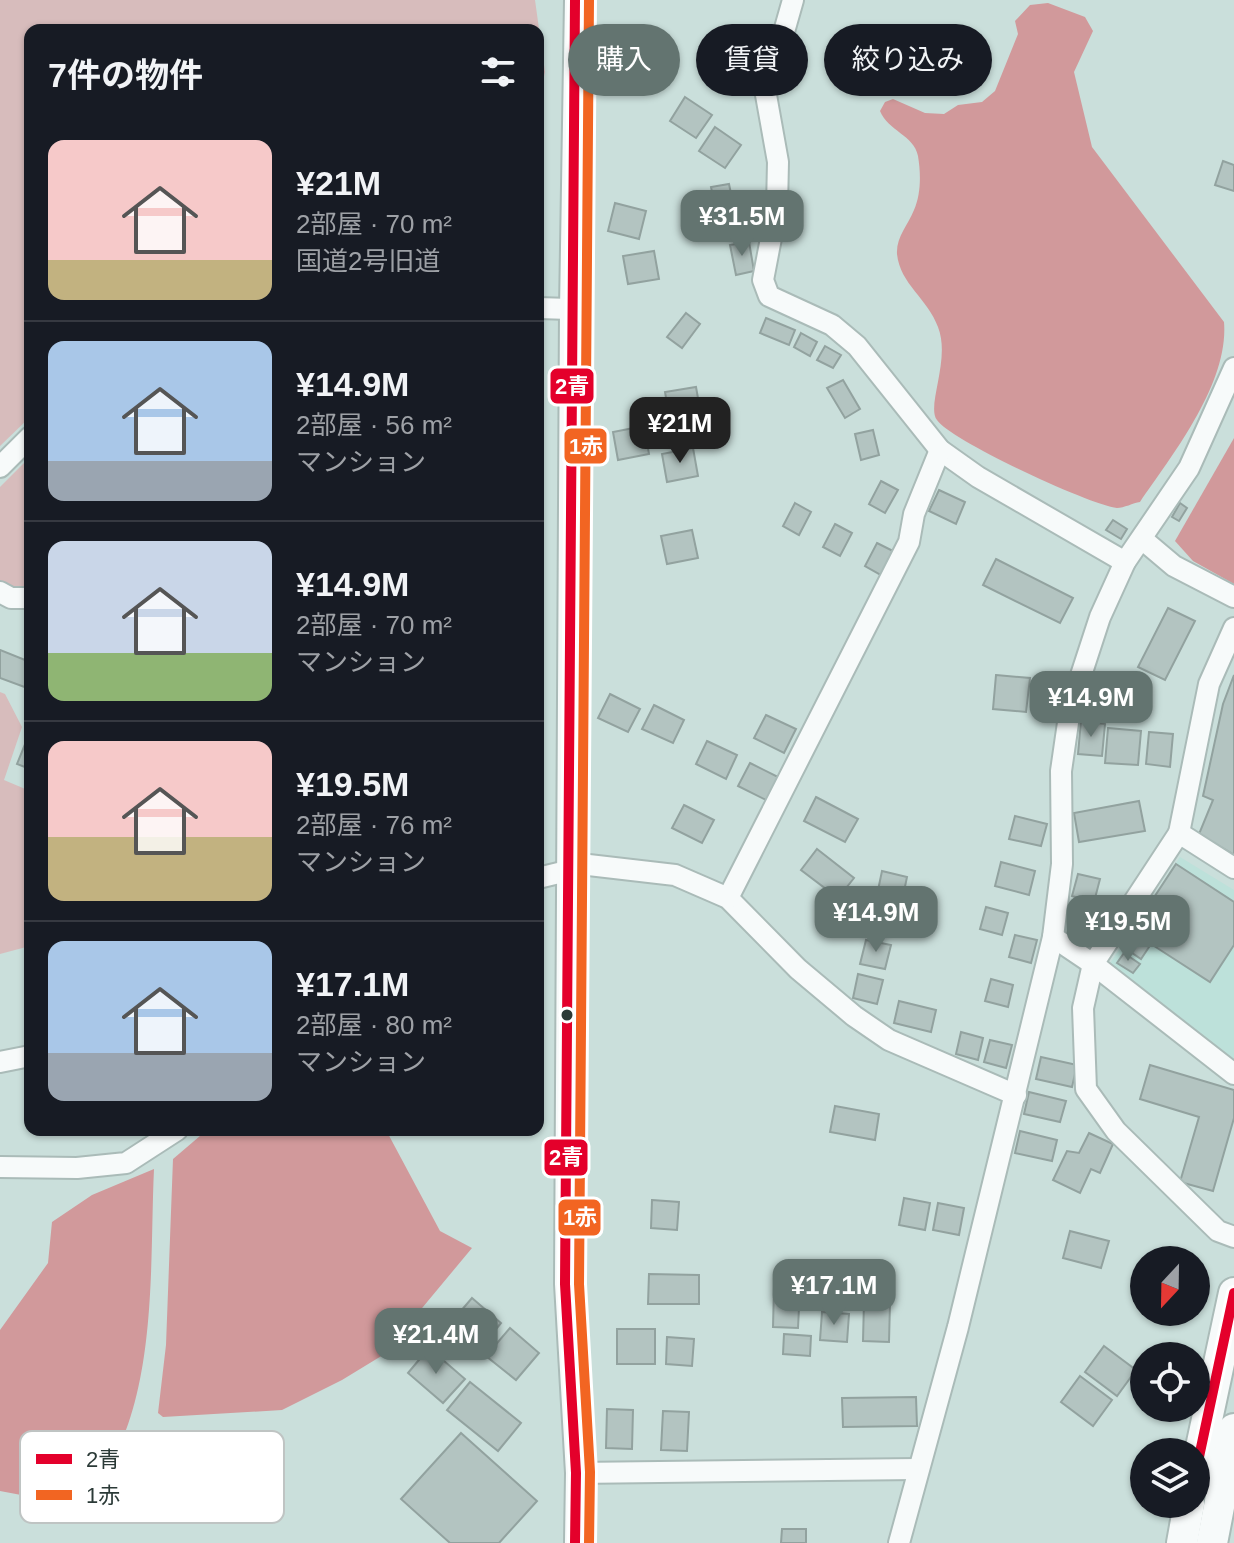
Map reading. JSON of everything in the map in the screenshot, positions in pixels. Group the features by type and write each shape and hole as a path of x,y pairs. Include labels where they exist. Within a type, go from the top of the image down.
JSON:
{"highway":[{"path":"1203,1438 1234,1293"},
{"path":"1212,1543 1234,1429"},
{"path":"1182,1543 1186,1518"}],"street":[{"path":"575,0 570,309 565,1284 576,1473 575,1543"},
{"path":"793,0 766,95 778,162 777,207 763,280 769,296 832,325 857,346 940,450 978,477 1125,562"},
{"path":"544,308 570,309"},
{"path":"899,1543 1016,1095 1053,937 1062,864 1061,771 1070,709 1100,617 1125,562 1189,468 1234,368"},
{"path":"0,467 24,443"},
{"path":"728,898 909,542 914,514 940,450"},
{"path":"1142,539 1174,566 1234,597"},
{"path":"0,592 11,598 24,598"},
{"path":"1234,628 1209,684 1179,833 1093,964 1083,1008 1086,1089 1116,1131 1218,1231 1234,1237"},
{"path":"1179,833 1234,868"},
{"path":"544,875 567,871 580,864 675,875 728,898 798,969 854,1016 889,1040 1016,1095"},
{"path":"1053,937 1093,964 1234,1074"},
{"path":"0,1062 24,1057"},
{"path":"0,1167 77,1168 126,1163 168,1136"},
{"path":"576,1473 917,1469"}],"shaded area":[{"path":"0,0 535,0 538,24 24,24 24,423 0,446"},
{"path":"1048,3 1085,17 1093,31 1074,72 1092,147 1224,322 1218,369 1196,417 1140,502 1120,508 1103,505 1023,471 968,442 937,420 934,404 942,353 938,327 903,274 897,254 900,237 916,204 920,170 912,143 889,124 880,111 885,102 893,99 925,113 944,114 958,105 982,102 992,96 1018,34 1015,21 1030,5"},
{"path":"1234,438 1234,584 1193,561 1175,541"},
{"path":"24,463 24,591 0,585 0,487"},
{"path":"0,692 5,694 22,727 4,780 24,788 24,948 0,954"},
{"path":"1180,857 1234,890 1234,1063 1109,965"},
{"path":"200,1136 389,1136 440,1231 472,1248 383,1355 342,1380 282,1410 163,1417 158,1413 166,1345 173,1159"},
{"path":"154,1169 146,1344 127,1428 126,1431 20,1431 20,1495 0,1491 0,1330 48,1263 52,1222 92,1195"}],"building":[{"path":"685,97 712,115 696,138 670,121"},
{"path":"715,127 741,145 725,168 699,151"},
{"path":"1223,161 1234,165 1234,191 1215,185"},
{"path":"729,184 735,213 717,217 711,187"},
{"path":"615,203 646,211 639,239 608,231"},
{"path":"749,242 754,271 736,275 730,245"},
{"path":"654,251 659,279 628,284 623,256"},
{"path":"686,313 700,324 682,348 667,337"},
{"path":"766,318 795,330 789,345 760,333"},
{"path":"801,333 817,342 810,356 794,347"},
{"path":"825,346 841,355 833,368 817,360"},
{"path":"843,380 860,409 845,418 827,388"},
{"path":"696,387 701,415 670,420 665,392"},
{"path":"644,426 649,454 618,460 613,432"},
{"path":"873,430 879,455 861,460 855,434"},
{"path":"693,448 698,476 667,482 662,454"},
{"path":"881,481 898,490 885,513 869,504"},
{"path":"939,490 965,502 956,524 929,511"},
{"path":"795,503 811,512 799,535 783,526"},
{"path":"1180,503 1187,508 1179,521 1172,517"},
{"path":"1113,520 1127,529 1121,539 1106,530"},
{"path":"835,524 852,533 840,556 823,547"},
{"path":"692,530 698,558 667,564 661,536"},
{"path":"877,543 893,551 881,575 865,566"},
{"path":"996,559 1073,598 1060,623 983,585"},
{"path":"1168,608 1195,621 1165,680 1138,667"},
{"path":"0,650 24,660 24,687 0,678"},
{"path":"996,675 1030,678 1026,712 993,709"},
{"path":"1234,675 1234,855 1199,834 1213,800 1203,796 1223,704"},
{"path":"610,694 640,709 628,732 598,718"},
{"path":"654,705 684,720 673,743 642,729"},
{"path":"766,715 796,729 784,753 754,738"},
{"path":"1081,721 1105,724 1102,756 1078,754"},
{"path":"1108,728 1141,731 1138,765 1105,763"},
{"path":"1149,732 1173,734 1170,767 1146,764"},
{"path":"707,741 737,755 726,779 696,764"},
{"path":"24,747 24,767 17,764"},
{"path":"750,763 780,778 768,801 738,786"},
{"path":"816,797 858,819 845,842 804,821"},
{"path":"1139,801 1145,831 1079,842 1074,813"},
{"path":"684,805 714,820 702,843 672,828"},
{"path":"1015,816 1047,824 1041,846 1009,839"},
{"path":"817,849 854,878 838,898 801,870"},
{"path":"1001,862 1035,871 1029,895 995,886"},
{"path":"1176,864 1234,902 1234,945 1210,982 1151,944 1141,959 1122,946"},
{"path":"882,871 907,877 902,901 877,895"},
{"path":"1078,874 1100,879 1094,902 1072,896"},
{"path":"875,902 900,908 894,932 870,926"},
{"path":"986,907 1008,913 1002,935 980,929"},
{"path":"1015,935 1037,940 1031,963 1009,957"},
{"path":"866,940 891,945 885,969 860,964"},
{"path":"1124,953 1140,964 1133,973 1117,963"},
{"path":"858,974 883,980 877,1004 853,998"},
{"path":"991,979 1013,985 1008,1007 985,1001"},
{"path":"899,1001 936,1010 931,1032 894,1023"},
{"path":"961,1032 983,1038 978,1060 956,1054"},
{"path":"990,1040 1012,1045 1006,1068 984,1062"},
{"path":"1041,1057 1077,1065 1072,1087 1036,1079"},
{"path":"1150,1065 1234,1090 1234,1118 1213,1191 1180,1182 1199,1117 1140,1099"},
{"path":"1029,1092 1066,1101 1060,1122 1024,1114"},
{"path":"835,1106 879,1114 875,1140 830,1132"},
{"path":"1020,1131 1057,1140 1052,1161 1015,1153"},
{"path":"1089,1133 1113,1144 1100,1173 1091,1169 1080,1193 1053,1180 1067,1151 1079,1153"},
{"path":"904,1198 930,1203 925,1230 899,1225"},
{"path":"652,1200 679,1202 677,1230 651,1228"},
{"path":"938,1203 964,1208 959,1235 933,1230"},
{"path":"1070,1231 1109,1241 1101,1268 1063,1258"},
{"path":"649,1274 699,1275 699,1304 648,1304"},
{"path":"774,1287 800,1288 798,1328 773,1327"},
{"path":"472,1298 501,1323 478,1351 448,1326"},
{"path":"864,1301 890,1303 889,1342 863,1341"},
{"path":"822,1312 849,1314 847,1342 820,1340"},
{"path":"510,1328 539,1353 516,1380 486,1356"},
{"path":"617,1329 655,1329 655,1364 617,1364"},
{"path":"784,1334 811,1336 810,1356 783,1354"},
{"path":"667,1337 694,1339 692,1366 666,1364"},
{"path":"1104,1346 1130,1366 1130,1378 1117,1396 1085,1372"},
{"path":"429,1348 465,1379 443,1403 408,1373"},
{"path":"1080,1376 1112,1400 1093,1426 1061,1402"},
{"path":"470,1382 521,1423 498,1451 447,1410"},
{"path":"916,1397 917,1426 843,1427 842,1398"},
{"path":"607,1409 633,1410 632,1449 606,1448"},
{"path":"663,1411 689,1412 687,1451 661,1450"},
{"path":"461,1433 537,1501 499,1543 450,1543 401,1499"},
{"path":"782,1529 806,1529 806,1543 781,1543"}],"transit line":[{"name":"2青","path":"575,0 565,1284 576,1473 575,1543"},
{"name":"1赤","path":"589,0 579,1284 590,1472 589,1543"},
{"name":"2青","path":"1203,1438 1234,1293"}]}
